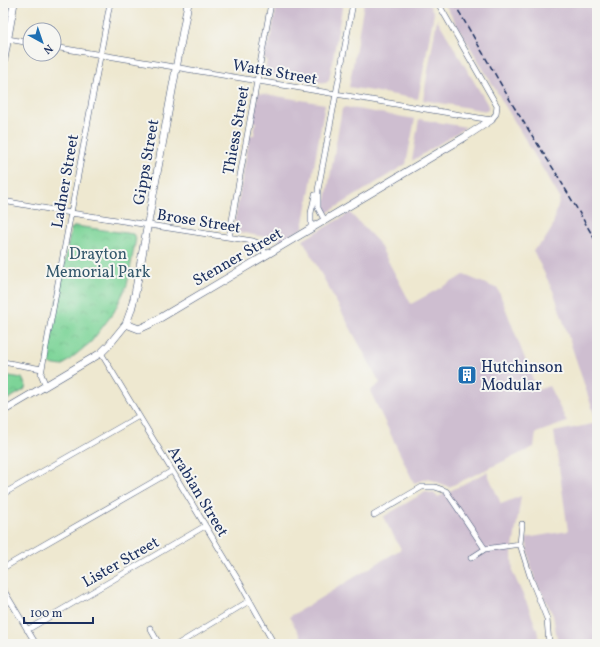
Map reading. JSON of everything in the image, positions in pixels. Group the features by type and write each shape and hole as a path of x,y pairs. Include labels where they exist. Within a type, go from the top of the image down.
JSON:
{"main road":[{"path":"3,65 14,3"},
{"name":"Gipps Street","path":"126,324 133,304 188,3"},
{"name":"Stenner Street","path":"126,324 137,328 145,327 465,138 491,120"},
{"path":"3,411 101,353 116,339 126,324"}],"street":[{"name":"Ladner Street","path":"46,386 41,374 110,3"},
{"name":"Thiess Street","path":"229,237 271,3"},
{"path":"311,229 311,213 318,190 352,3"},
{"path":"438,3 497,106 496,114 491,120"},
{"path":"8,39 22,42"},
{"name":"Watts Street","path":"62,49 491,120"},
{"path":"318,190 318,208 325,221"},
{"name":"Brose Street","path":"3,201 253,241 258,243 267,255"},
{"name":"Arabian Street","path":"101,353 250,601 274,644"},
{"path":"3,362 42,369"},
{"path":"3,494 139,416"},
{"path":"3,568 172,471"},
{"path":"374,515 422,487 435,487 446,491 485,549"},
{"path":"522,524 520,544 531,579 547,619 549,644"},
{"name":"Lister Street","path":"27,630 205,526"},
{"path":"471,558 485,549 520,544"},
{"path":"3,589 36,644"},
{"path":"178,644 250,601"},
{"path":"150,628 160,644"}],"shaded area":[{"path":"274,3 343,3 329,80 326,83 268,74 265,71 267,60 264,59 266,45 269,45 277,5"},
{"path":"364,3 428,3 434,13 418,99 349,87"},
{"path":"444,3 590,3 597,30 597,423 554,293 533,250 544,241 552,228 560,198"},
{"path":"437,19 489,107 487,111 423,100"},
{"path":"258,93 325,104 303,228 281,240 233,231 250,135 254,135 256,122 253,121"},
{"path":"345,107 415,119 406,164 327,213 324,211 342,109"},
{"path":"419,119 466,127 412,161"},
{"path":"350,213 378,242 411,304 464,275 498,289 537,390 549,386 567,422 536,433 534,447 449,487 428,478 414,483 370,391 380,383 303,240"},
{"path":"597,423 597,644 558,644 553,615 536,582 530,563 526,538 568,531 554,432"},
{"path":"487,472 501,504 521,496 512,554 513,573 528,606 537,630 540,644 306,644 289,617 401,549 383,517 425,492 433,493 438,497"}],"green space":[{"name":"Drayton Memorial Park","path":"75,226 133,234 136,238 127,285 114,312 91,342 62,366 49,364 46,359 71,229"},
{"path":"3,375 22,378 26,386 24,390 3,402"}],"railway":[{"path":"454,3 514,107 556,173 597,243"}],"place":[{"name":"Hutchinson Modular","path":"467,375"}]}
